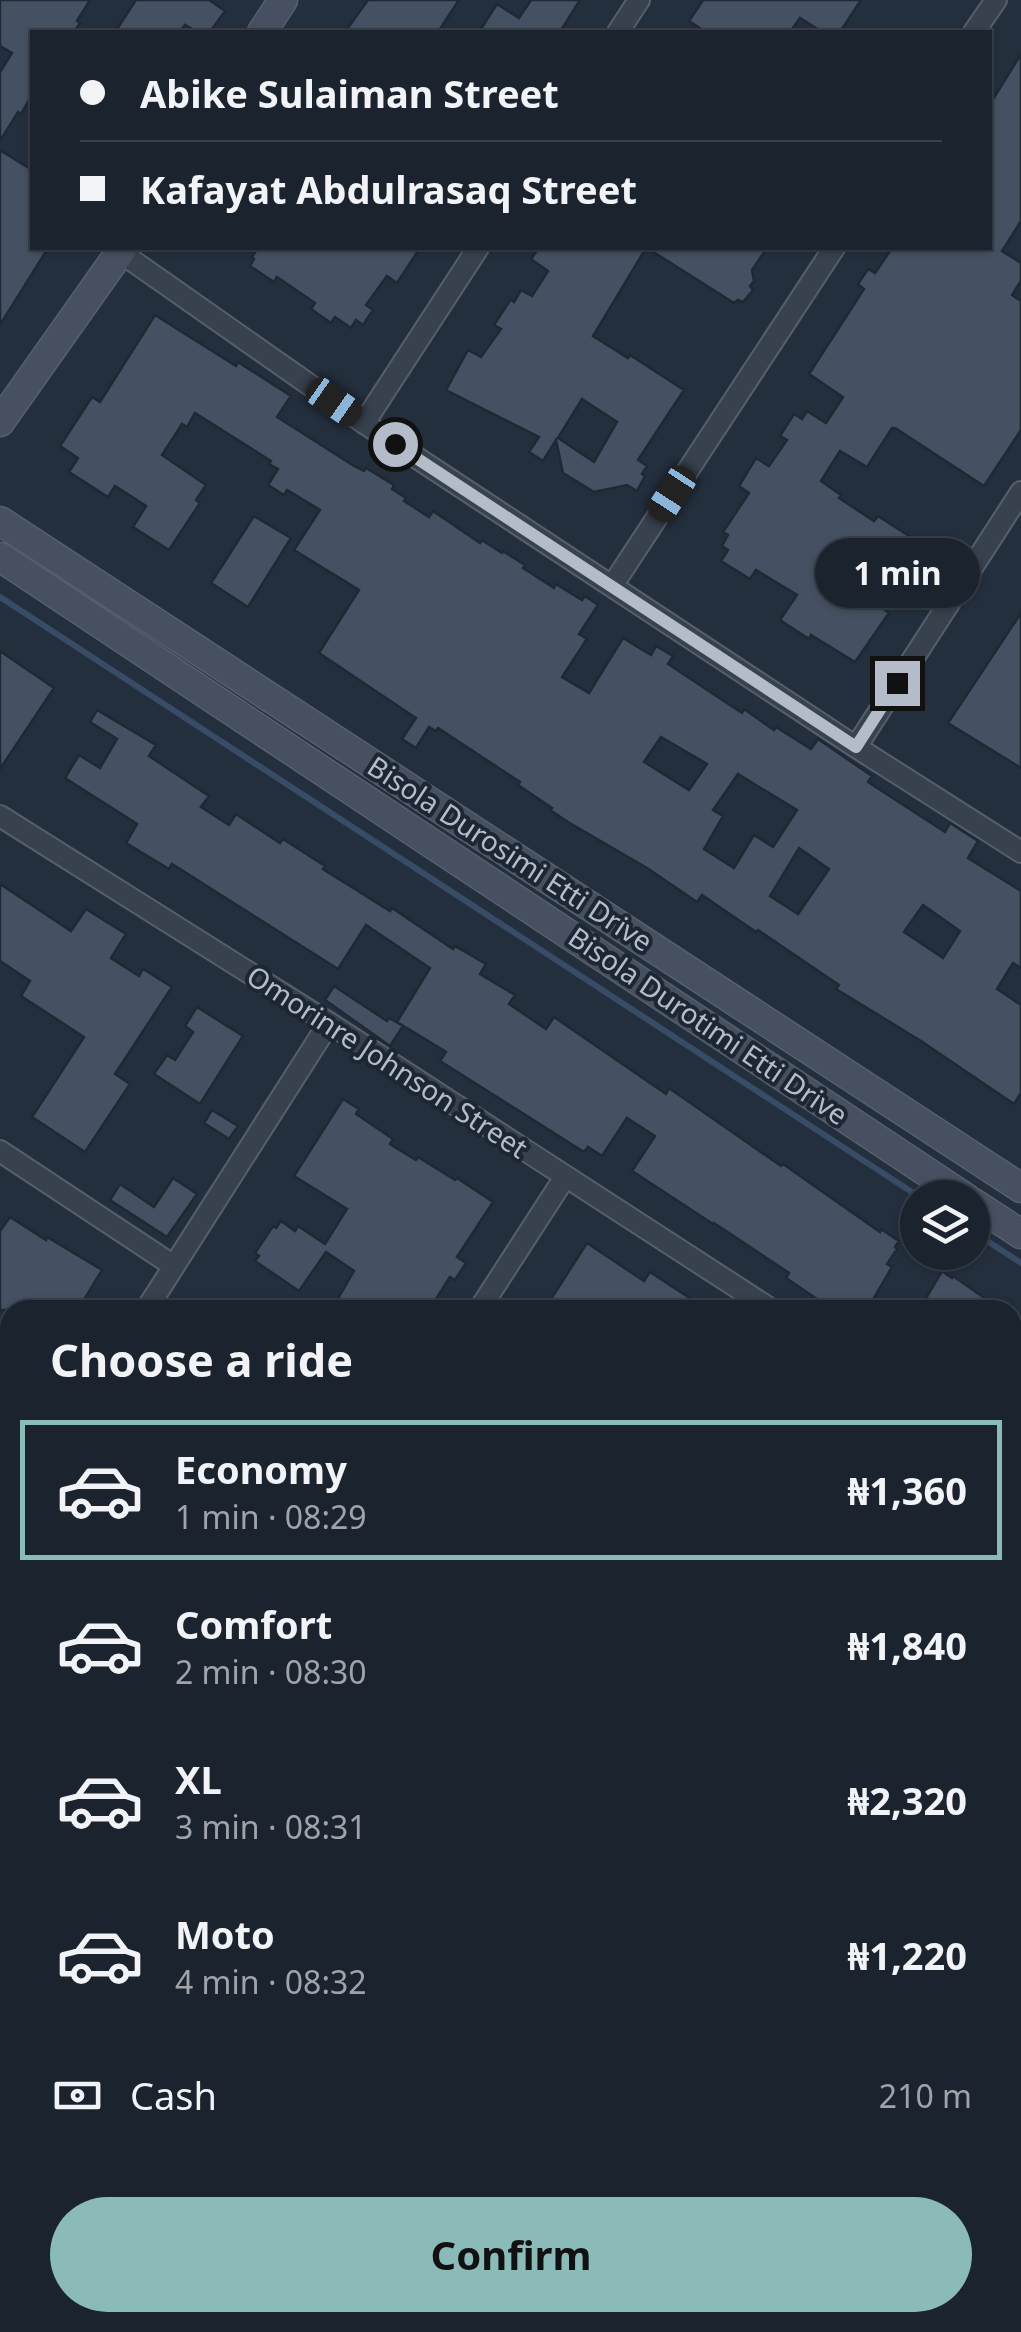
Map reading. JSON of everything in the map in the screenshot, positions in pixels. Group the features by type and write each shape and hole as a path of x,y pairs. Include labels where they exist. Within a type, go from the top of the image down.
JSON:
{"main road":[{"path":"263,30 284,0"},
{"path":"0,422 121,250"},
{"name":"Bisola Durosimi Etti Drive","path":"0,521 1021,1188"},
{"name":"Bisola Durotimi Etti Drive","path":"0,557 939,1180"},
{"path":"990,1214 1021,1234"}],"street":[{"path":"619,30 639,0"},
{"path":"975,30 996,0"},
{"path":"121,250 364,424 1021,852"},
{"path":"364,424 477,250"},
{"path":"612,586 833,250"},
{"path":"856,747 1021,492"},
{"name":"Omorinre Johnson Street","path":"0,816 330,1023 756,1300"},
{"path":"152,1300 330,1023"},
{"path":"0,1151 174,1266"},
{"path":"486,1300 565,1178"}],"building":[{"path":"0,0 90,0 75,30 30,30 30,98 0,141 0,72 12,53 0,46"},
{"path":"136,0 209,0 225,11 211,30 194,30 185,25 181,30 116,30"},
{"path":"368,0 459,0 439,30 346,30"},
{"path":"531,0 580,0 561,30 480,30 497,4 519,18"},
{"path":"703,0 861,0 841,30 819,30 800,18 791,30 703,30 689,21"},
{"path":"1021,54 1021,221 1002,251 1021,263 1021,281 1012,295 1021,301 1021,430 984,486 895,428 867,467 840,451 821,481 874,521 878,516 926,547 882,608 889,613 855,662 780,620 797,595 756,570 750,579 721,561 728,550 722,546 728,535 723,532 749,493 739,486 756,458 769,466 787,440 780,436 794,414 802,419 807,411 826,423 843,397 809,374 864,289 858,284 868,269 875,273 891,250 992,250 992,101"},
{"path":"0,150 30,169 30,250 47,250 0,325"},
{"path":"257,250 419,250 397,283 387,276 366,305 373,310 363,325 356,320 351,328 335,317 331,323 311,309 315,303 277,277 274,282 250,266"},
{"path":"538,250 645,250 593,336 684,390 638,460 647,466 637,491 627,485 594,492 563,473 556,440 543,461 529,452 539,437 446,390 468,350 481,357 501,329 494,325 511,299 514,302 521,290 532,296 548,271 531,259","holes":["582,399 617,422 594,462 558,438"]},
{"path":"650,250 766,250 752,270 753,290 743,302 734,303"},
{"path":"155,315 291,396 277,417 354,466 364,471 366,468 394,485 392,489 406,498 404,501 429,517 433,511 480,543 482,540 503,551 554,588 556,584 598,605 579,634 587,639 562,677 589,693 623,638 651,655 656,646 673,656 668,664 742,713 744,709 811,749 818,739 872,776 868,782 945,832 950,823 978,841 968,858 1021,891 1021,968 1013,963 997,989 1021,1005 1021,1093 1014,1104 836,989 839,985 758,930 702,895 697,902 568,822 518,785 520,782 438,728 436,731 429,727 416,748 402,739 416,718 319,653 359,590 294,550 320,510 287,490 284,495 268,485 278,469 269,464 271,461 195,413 187,427 182,424 162,455 206,485 196,500 200,503 169,550 133,527 146,506 115,486 108,497 69,472 78,458 60,446 92,397 100,402","holes":["661,737 707,764 689,790 644,762","738,774 797,810 773,847 754,835 734,868 704,849 723,816 713,810","799,848 829,869 798,914 770,896","923,905 960,931 943,958 904,932"]},
{"path":"254,516 291,538 248,607 211,583"},
{"path":"1021,613 1021,768 948,723"},
{"path":"0,651 54,688 0,769"},
{"path":"97,710 156,745 149,756 209,796 201,807 229,825 236,814 280,843 283,839 390,911 392,908 453,949 455,946 486,964 480,974 515,995 509,1004 546,1029 554,1017 666,1094 669,1088 880,1232 881,1229 899,1241 887,1264 892,1267 873,1300 818,1300 786,1278 789,1273 632,1171 655,1136 627,1118 602,1156 588,1147 584,1152 440,1061 446,1052 397,1022 430,968 366,925 338,969 172,864 169,869 126,843 137,824 65,778 79,755 100,768 117,739 90,722"},
{"path":"0,884 71,931 86,909 126,934 111,958 139,976 143,969 172,987 115,1074 130,1084 85,1152 32,1117 84,1037 21,996 30,981 0,961"},
{"path":"334,986 387,1021 389,1018 403,1026 390,1046 325,1000"},
{"path":"197,1007 243,1036 200,1104 154,1074 167,1055 175,1060 193,1032 185,1026"},
{"path":"343,1099 359,1109 356,1114 393,1139 390,1144 457,1178 493,1202 457,1257 466,1263 455,1280 450,1277 435,1300 337,1300 354,1271 326,1252 299,1291 255,1261 259,1256 255,1253 273,1226 276,1228 281,1221 295,1231 298,1226 325,1244 347,1209 294,1176"},
{"path":"212,1110 238,1126 229,1139 204,1123"},
{"path":"173,1178 197,1194 167,1237 110,1200 120,1184 154,1207"},
{"path":"10,1217 102,1270 84,1300 0,1300 0,1231"},
{"path":"587,1243 644,1281 650,1272 693,1300 550,1300"},
{"path":"942,1271 986,1299 985,1300 925,1300"}],"waterway":[{"path":"0,597 900,1184"},
{"path":"990,1243 1021,1263"}],"route":[{"path":"395,444 856,747 897,683"}]}
